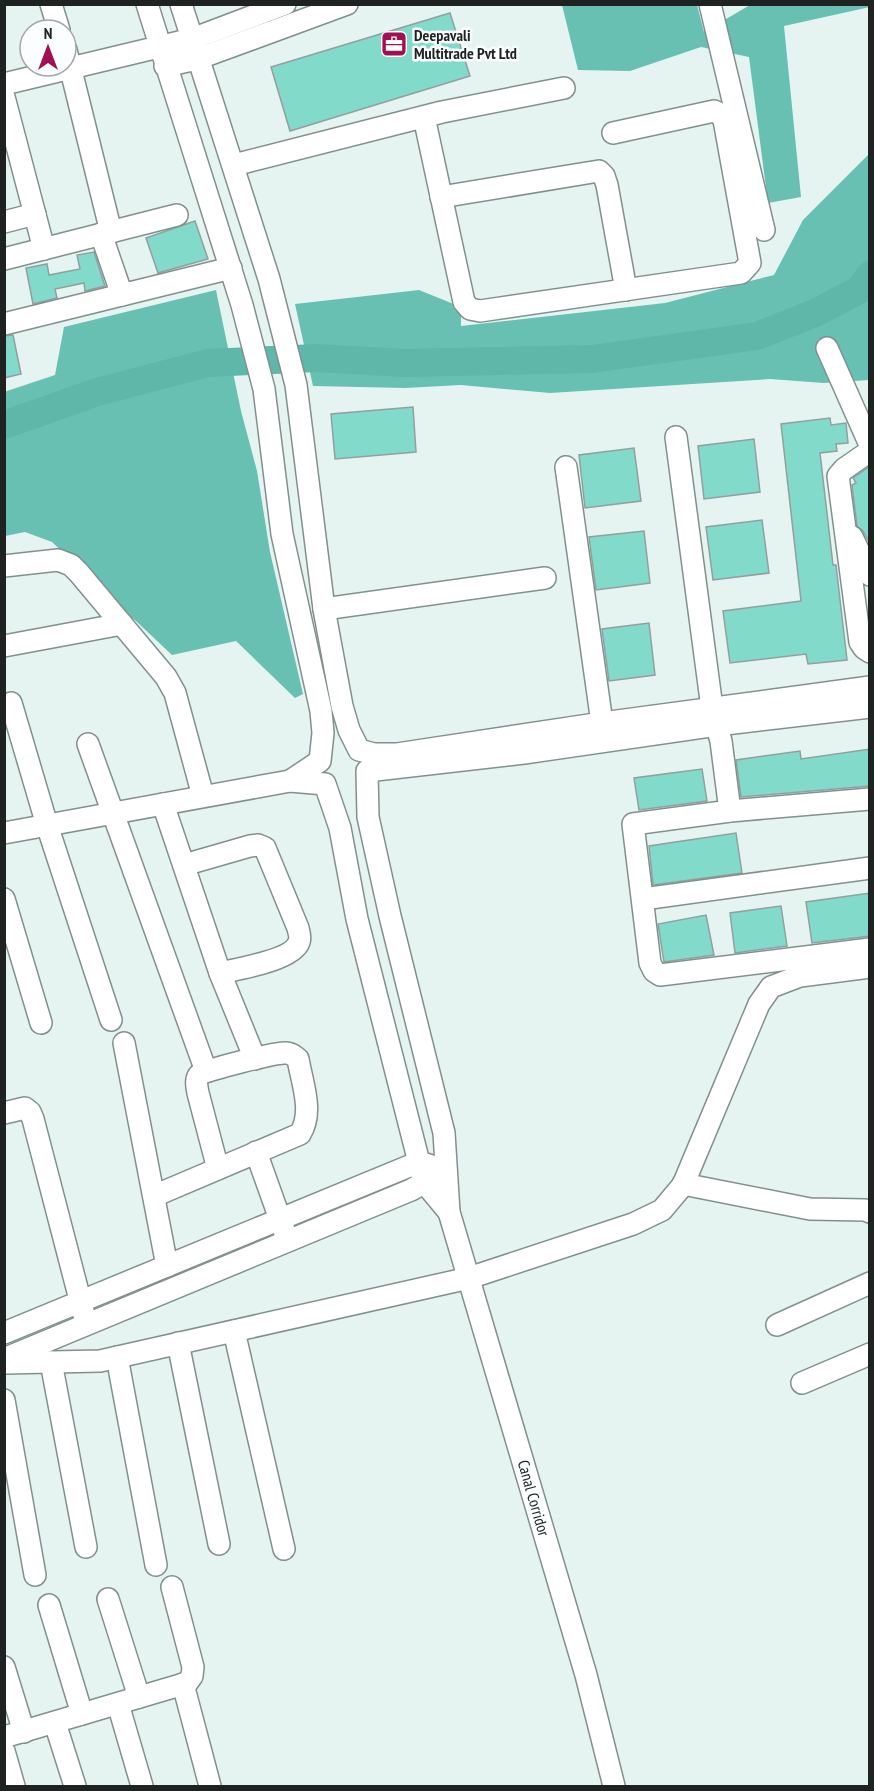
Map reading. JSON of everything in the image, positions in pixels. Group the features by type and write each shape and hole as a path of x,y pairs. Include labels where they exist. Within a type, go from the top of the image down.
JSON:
{"street":[{"path":"147,4 243,305 264,389 282,534 321,711 323,733 321,777 340,828 357,919 422,1172 450,1212"},
{"path":"181,4 269,279 296,385 324,609 342,706 349,730 364,756 367,771 368,817 444,1133 450,1212"},
{"path":"195,49 285,4"},
{"path":"78,59 162,56 195,49 346,4"},
{"path":"710,4 764,230"},
{"path":"4,84 20,78"},
{"path":"73,78 106,233 122,295"},
{"path":"234,165 424,117 564,88"},
{"path":"4,97 44,249"},
{"path":"424,117 464,302 470,309 480,311 741,273 750,263 724,120 720,114 714,111 613,133"},
{"path":"441,197 599,171 604,176 607,185 626,290"},
{"path":"4,222 35,214"},
{"path":"4,259 177,215"},
{"path":"4,324 231,268"},
{"path":"827,348 870,445"},
{"path":"676,437 714,717 721,741 730,811"},
{"path":"870,451 844,469 838,476 860,642 870,652"},
{"path":"566,467 602,723"},
{"path":"842,515 870,575"},
{"path":"4,566 58,560 71,565 166,677 175,693 203,796"},
{"path":"324,609 545,578"},
{"path":"4,645 122,624"},
{"path":"367,771 524,753 870,687"},
{"path":"11,703 47,825 111,1020"},
{"path":"290,781 320,761 330,748 345,744 374,754 397,754 602,723 870,707"},
{"path":"88,744 206,1071"},
{"path":"4,833 290,781 325,784 339,792 348,792 361,784 367,771"},
{"path":"870,799 730,811 633,824 650,963 654,971 660,975 870,949"},
{"path":"163,804 220,974 255,1059"},
{"path":"184,865 249,846 258,845 265,848 298,928 299,945 287,955 220,974"},
{"path":"643,899 870,868"},
{"path":"4,899 41,1023"},
{"path":"4,1361 100,1361 469,1278 633,1224 662,1210 683,1184 759,1004 771,987 800,976 870,967"},
{"path":"124,1043 167,1266"},
{"path":"154,1196 218,1169 256,1152 300,1134 306,1124 307,1110 298,1059 290,1053 255,1059 206,1071 199,1075 196,1082 218,1169"},
{"path":"4,1113 25,1108 30,1112 87,1325"},
{"path":"256,1152 288,1241"},
{"path":"4,1334 279,1220 422,1172 447,1170"},
{"path":"4,1361 411,1190 422,1172"},
{"path":"683,1184 810,1209 870,1212"},
{"name":"Canal Corridor","path":"450,1212 586,1675 614,1786"},
{"path":"777,1325 870,1283"},
{"path":"234,1331 284,1549"},
{"path":"178,1343 219,1544"},
{"path":"802,1383 870,1354"},
{"path":"117,1357 156,1565"},
{"path":"51,1362 86,1547"},
{"path":"4,1400 35,1575"},
{"path":"4,1667 14,1735 187,1683 192,1676 193,1667 172,1587"},
{"path":"108,1599 139,1697"},
{"path":"49,1605 82,1714"},
{"path":"183,1684 210,1786"},
{"path":"118,1704 142,1786"},
{"path":"55,1722 75,1786"},
{"path":"4,1751 14,1786"}],"green space":[{"path":"869,4 870,7 784,26 801,197 768,203 749,57 701,47 630,71 578,70 562,5 697,5 704,32 750,5"},
{"path":"869,154 869,380 824,383 770,379 550,393 461,385 405,388 313,386 295,304 419,290 461,307 461,326 665,303 774,275 803,220"},
{"path":"216,290 241,411 257,471 270,552 303,694 295,698 236,641 172,655 52,542 25,532 5,536 4,392 55,375 64,327"}],"building":[{"path":"450,13 470,76 290,131 271,67"},
{"path":"195,221 208,259 158,273 146,238"},
{"path":"94,252 105,286 85,291 84,283 55,289 57,298 33,304 26,268 47,264 49,275 80,269 77,255"},
{"path":"13,335 21,374 4,378 4,336"},
{"path":"413,407 416,452 335,459 331,414"},
{"path":"830,418 831,425 846,423 848,443 836,444 837,451 820,453 847,660 808,664 806,654 730,663 723,611 801,601 781,424"},
{"path":"754,439 760,492 704,499 698,446"},
{"path":"634,448 641,501 585,508 579,455"},
{"path":"869,467 870,544 863,531 857,526 852,485 856,483 853,478"},
{"path":"762,520 769,573 713,580 706,527"},
{"path":"644,531 650,583 596,590 589,537"},
{"path":"649,623 655,675 609,681 602,629"},
{"path":"870,749 870,786 741,797 736,760 800,751 801,759"},
{"path":"702,769 707,801 639,810 634,778"},
{"path":"736,833 742,873 653,885 649,846"},
{"path":"870,893 870,936 812,943 806,902"},
{"path":"781,906 787,946 735,953 730,913"},
{"path":"706,915 714,955 664,962 658,924"}],"waterway":[{"path":"4,425 97,392 208,363 316,358 404,363 592,359 757,336 815,313 859,290 870,275"}],"place":[{"name":"Deepavali Multitrade Pvt Ltd","path":"394,44"}]}
